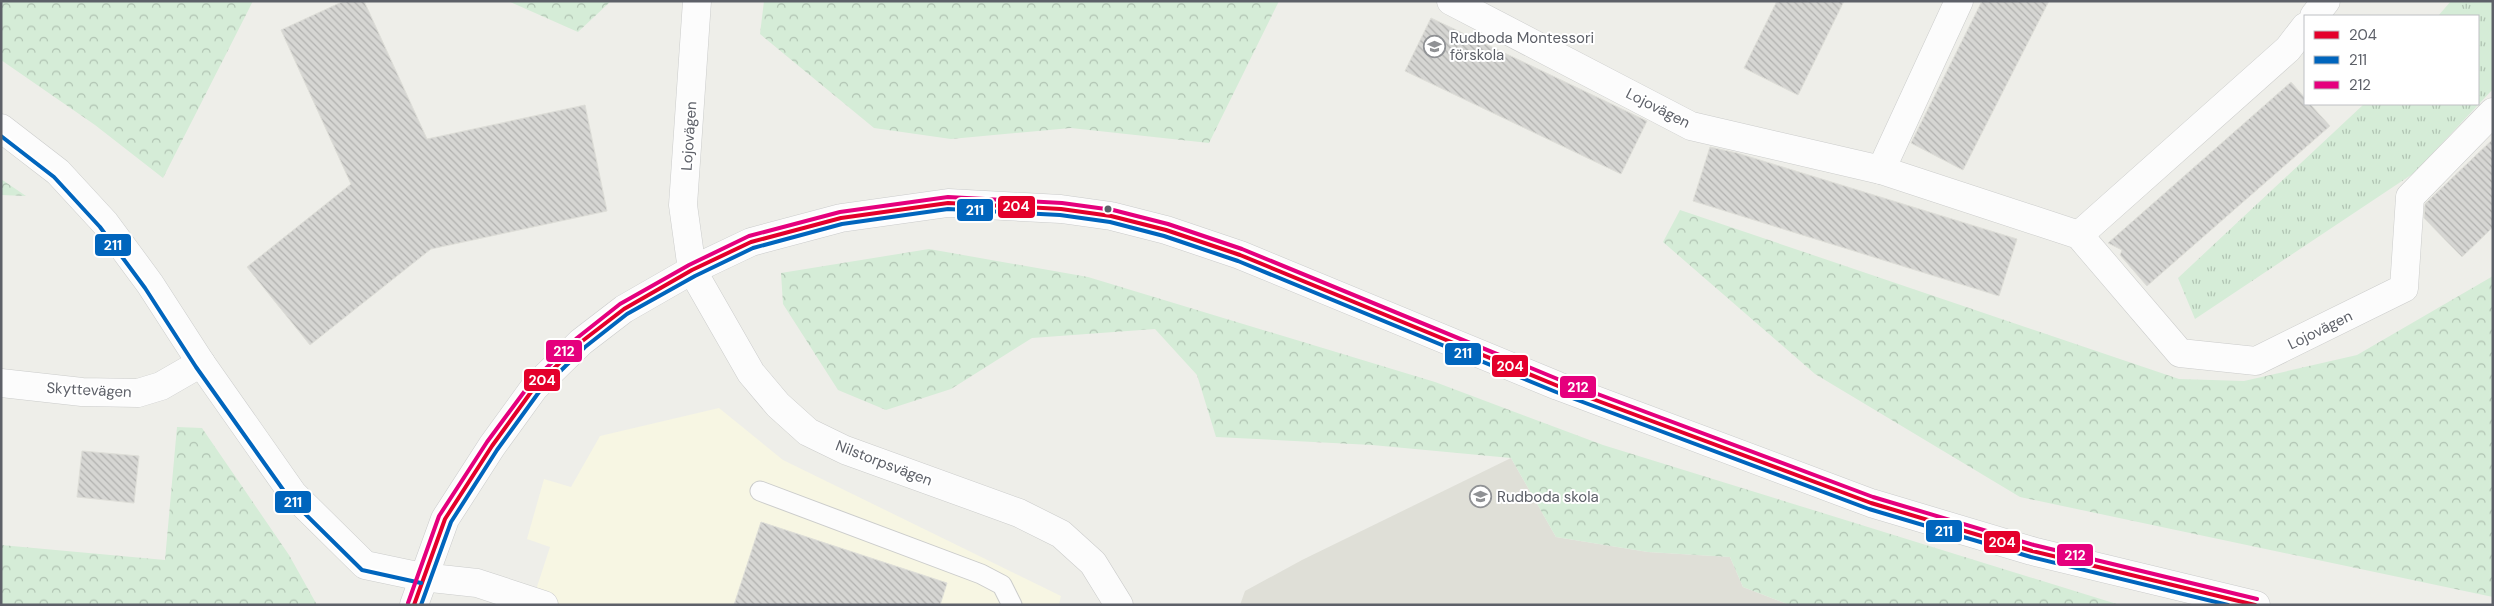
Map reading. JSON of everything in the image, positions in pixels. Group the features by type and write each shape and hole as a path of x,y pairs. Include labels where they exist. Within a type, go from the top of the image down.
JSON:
{"street":[{"name":"Lojovägen","path":"692,270 683,205 697,1"},
{"name":"Lojovägen","path":"1451,1 1691,126 1881,170 2079,235 2180,353 2256,361 2404,288 2410,197 2493,112"},
{"path":"1881,170 1959,1"},
{"path":"2315,15 2326,1"},
{"path":"2079,235 2288,49 2304,29"},
{"path":"1,128 58,172 105,223 150,284 201,363 293,494 365,565 422,577 477,584 544,605"},
{"path":"414,605 422,577 445,519 492,446 534,388 581,342 624,309 692,270 751,242 840,218 891,209 948,203 1009,204 1111,216 1166,230 1240,256 1549,382 1871,503 2032,551 2256,605"},
{"name":"Nilstorpsvägen","path":"692,270 751,373 778,405 808,432 845,450 1019,513 1061,534 1093,563 1119,605"},
{"name":"Skyttevägen","path":"1,383 82,392 138,393 169,381 201,363"}],"lane":[{"path":"760,490 981,574 1002,585 1012,605"}],"shaded area":[{"path":"719,408 783,460 1061,596 1059,605 531,605 550,547 527,539 544,479 571,487 600,436"},
{"name":"Rudboda skola","path":"1511,458 1556,537 1648,552 1730,557 1743,587 1790,605 1240,605 1245,591 1302,560"}],"green space":[{"path":"1,1 253,1 163,178 95,125 1,60"},
{"path":"508,1 611,1 578,32"},
{"path":"764,1 1279,1 1209,143 1071,128 951,139 874,128 760,34"},
{"path":"2451,1 2493,1 2493,89 2479,104 2479,15 2439,15"},
{"path":"2363,105 2478,105 2414,173 2195,319 2178,278"},
{"path":"1,179 26,196 1,195"},
{"path":"1680,210 2179,379 2244,381 2357,355 2493,276 2493,597 2020,497 1815,374 1663,242"},
{"path":"929,249 1088,277 1435,382 1603,445 2120,605 1790,605 1743,587 1730,557 1648,552 1556,537 1511,458 1372,445 1216,437 1197,375 1155,329 1032,338 951,389 886,410 838,390 783,304 781,273"},
{"path":"177,427 202,428 289,555 317,605 1,605 1,545 165,560"}],"building":[{"path":"344,1 364,1 427,139 585,105 607,211 431,249 310,345 247,267 351,184 281,30"},
{"path":"1777,1 1844,1 1798,95 1744,68"},
{"path":"1982,1 2049,1 1963,170 1911,143"},
{"path":"1431,18 1647,121 1621,174 1405,71"},
{"path":"2291,82 2304,97 2304,105 2311,105 2330,126 2147,286 2120,255 2122,250 2108,243"},
{"path":"2493,139 2493,227 2462,257 2424,218 2425,204"},
{"path":"1710,147 1737,153 2017,239 1999,296 1693,201"},
{"path":"82,451 139,456 134,503 77,497"},
{"path":"761,522 947,583 940,605 734,605"}],"transit line":[{"name":"211","path":"1,136 54,177 100,227 145,288 196,367 289,498 362,570 421,583"},
{"name":"212","path":"408,603 439,516 487,442 530,384 577,338 620,304 689,265 749,236 840,212 948,197 1062,203 1113,210 1168,224 1242,249 1560,380 1873,497 2034,545 2257,599"},
{"name":"204","path":"414,605 445,519 492,446 534,388 581,342 624,309 692,270 751,242 841,218 948,203 1061,209 1111,216 1166,230 1240,255 1558,386 1871,503 2032,551 2255,605"},
{"name":"211","path":"421,605 451,522 497,450 539,392 585,347 627,314 695,276 753,248 842,224 948,209 1060,215 1110,222 1164,236 1238,261 1556,392 1869,509 2031,557 2228,605"}],"place":[{"name":"Rudboda Montessori förskola","path":"1434,47"},
{"name":"Rudboda skola","path":"1481,497"}]}
